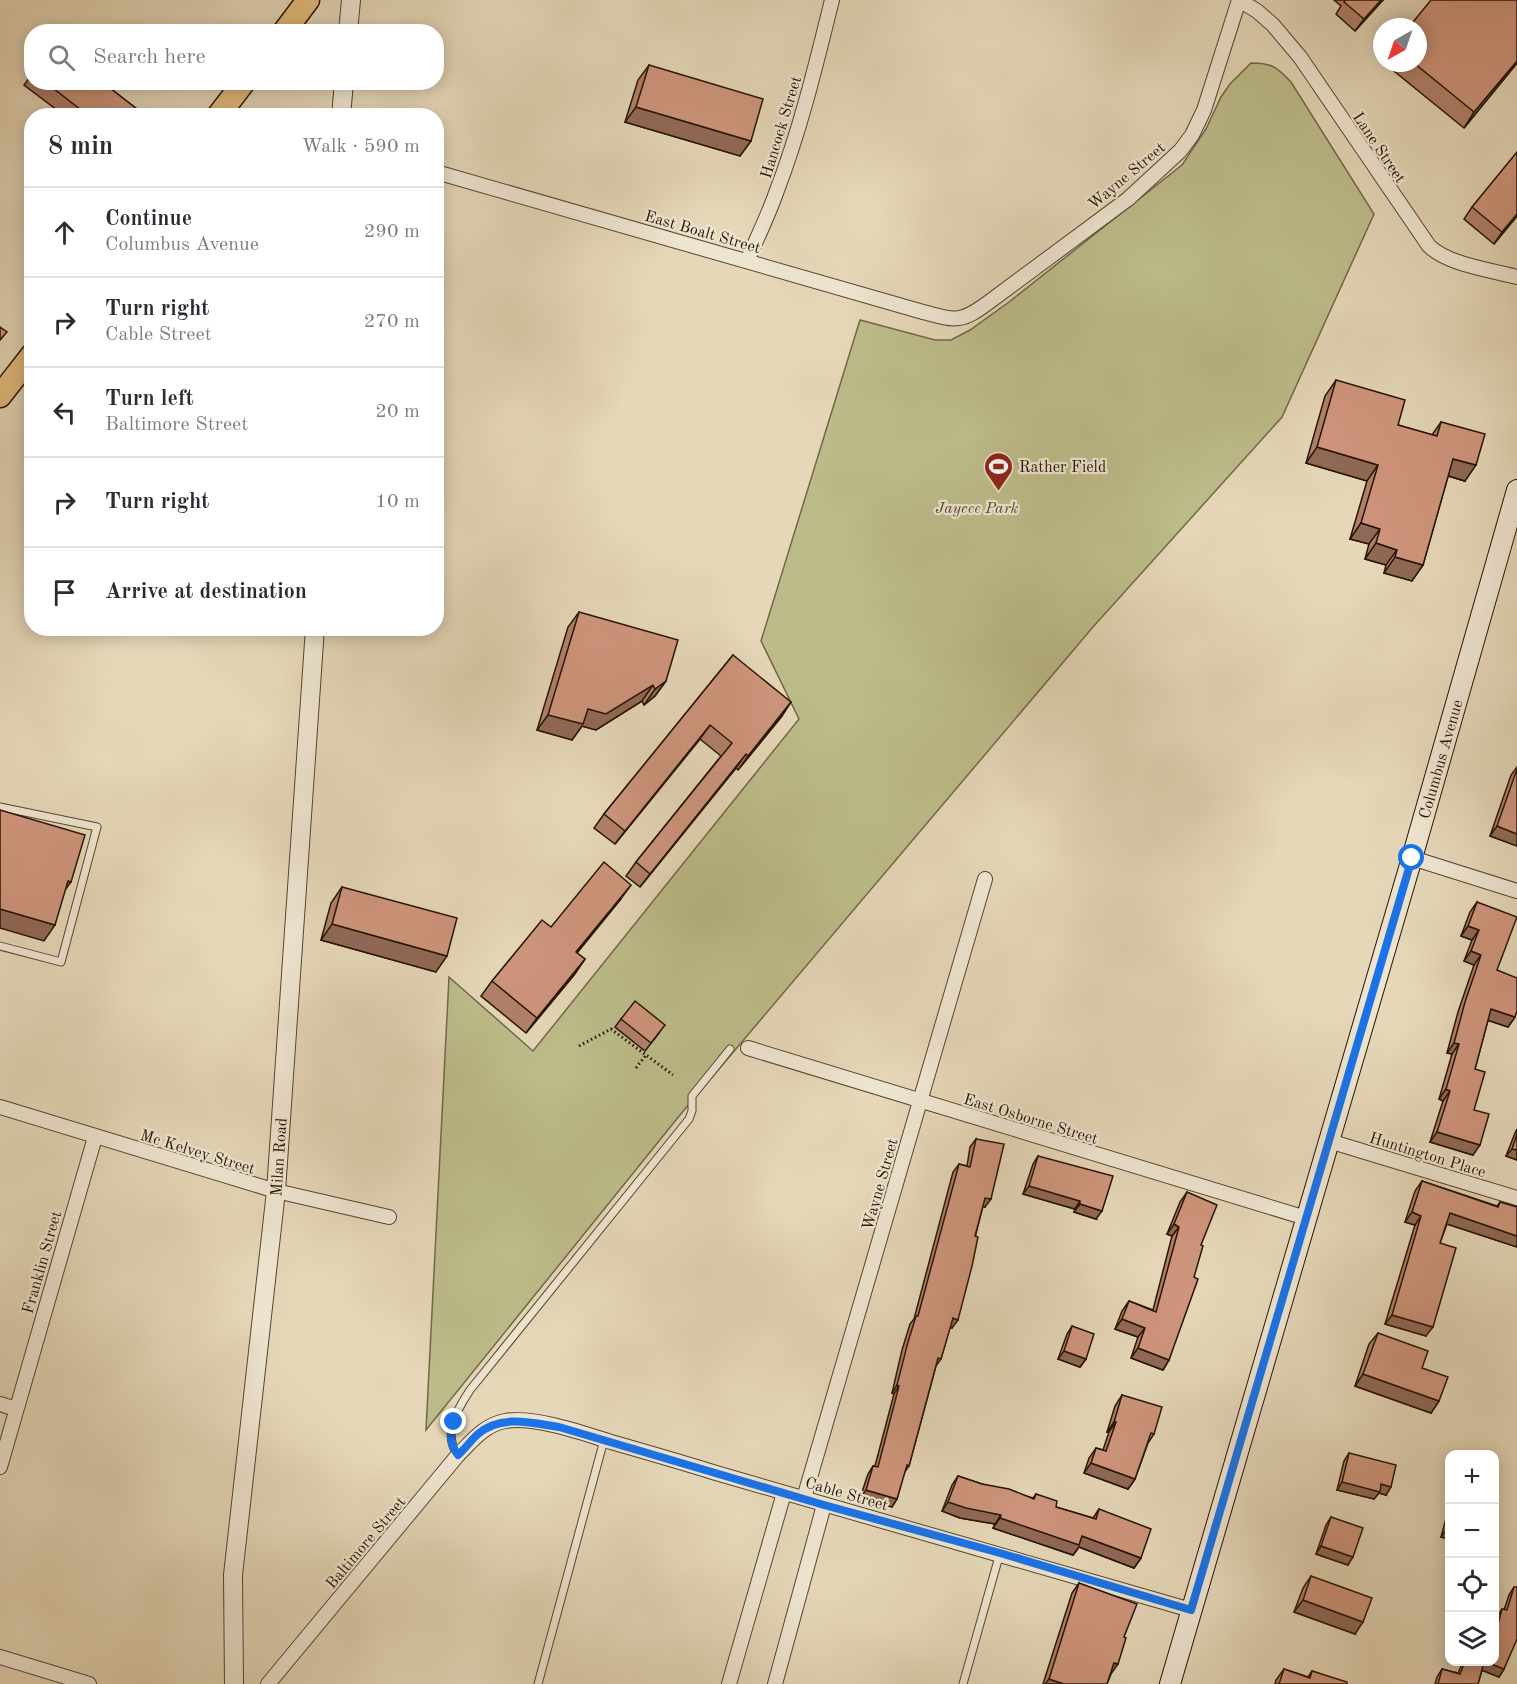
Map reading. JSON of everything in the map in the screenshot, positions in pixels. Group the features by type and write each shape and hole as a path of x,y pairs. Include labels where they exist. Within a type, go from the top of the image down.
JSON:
{"main road":[{"path":"290,24 308,0"},
{"path":"224,108 238,90"},
{"path":"0,396 24,366"},
{"name":"Columbus Avenue","path":"1170,1684 1412,858 1517,490"}],"street":[{"path":"349,24 351,0"},
{"name":"Hancock Street","path":"747,261 774,200 791,150 832,0"},
{"name":"Lane Street","path":"1239,0 1265,18 1293,49 1429,246 1439,254 1451,259 1517,277"},
{"name":"Wayne Street","path":"961,319 976,312 1128,199 1180,152 1192,135 1204,110 1239,0"},
{"path":"342,108 343,90"},
{"name":"East Boalt Street","path":"444,174 923,312 961,319"},
{"name":"Milan Road","path":"234,1684 233,1575 276,1191 314,636"},
{"path":"1412,858 1517,891"},
{"name":"Wayne Street","path":"804,1498 985,879"},
{"name":"East Osborne Street","path":"748,1048 1306,1218"},
{"name":"Mc Kelvey Street","path":"0,1107 276,1191 389,1217"},
{"name":"Franklin Street","path":"0,1467 95,1137"},
{"name":"Huntington Place","path":"1329,1141 1517,1198"},
{"path":"0,1404 16,1409"},
{"name":"Cable Street","path":"492,1425 505,1421 517,1421 559,1427 1191,1610"},
{"name":"Baltimore Street","path":"268,1684 458,1455 477,1435 492,1425"},
{"path":"729,1684 784,1493"},
{"path":"775,1684 824,1505"},
{"path":"0,1657 89,1684"}],"lane":[{"path":"0,807 97,827 61,962 0,946"},
{"path":"458,1455 452,1447 452,1428 459,1408 470,1390 689,1119 692,1110 692,1096 730,1049"},
{"path":"538,1684 604,1440"},
{"path":"963,1684 1000,1553"}],"path":[{"path":"579,1046 611,1029 673,1075"},
{"path":"636,1068 646,1055"}],"green space":[{"name":"Jaycee Park","path":"1251,63 1274,67 1291,82 1374,214 1282,417 1093,627 680,1115 426,1430 449,977 533,1051 799,719 761,641 860,320 935,340 951,340 970,330 1009,302 1182,165 1206,129 1221,97 1230,84"}],"building":[{"path":"1346,0 1381,0 1364,19 1344,2"},
{"path":"1431,0 1517,0 1517,61 1474,112 1425,72 1427,72 1427,18 1416,18"},
{"path":"649,65 763,99 751,141 636,107"},
{"path":"55,90 112,90 136,108 79,108"},
{"path":"1517,152 1517,214 1502,232 1472,207"},
{"path":"0,327 7,332 0,340"},
{"path":"1336,380 1405,400 1398,425 1437,436 1441,422 1485,434 1476,465 1453,459 1423,565 1395,557 1397,550 1376,543 1380,529 1361,523 1378,465 1317,447"},
{"path":"579,612 678,640 666,681 655,689 653,685 606,714 588,709 583,724 548,715"},
{"path":"733,655 791,702 748,756 746,754 650,874 636,862 732,743 710,725 625,831 604,814"},
{"path":"1517,769 1517,834 1497,826"},
{"path":"0,810 85,835 55,925 0,909"},
{"path":"604,862 631,885 576,952 585,959 537,1018 492,981 542,920 551,927"},
{"path":"342,887 457,918 447,956 332,924"},
{"path":"1477,902 1517,917 1497,970 1517,978 1517,1011 1515,1017 1491,1009 1475,1069 1485,1072 1474,1110 1489,1114 1480,1145 1437,1132 1450,1091 1446,1089 1459,1044 1454,1043 1481,955 1471,951 1479,930 1468,926"},
{"path":"635,1001 665,1025 651,1043 621,1019"},
{"path":"1517,1134 1517,1150 1512,1149"},
{"path":"976,1139 1004,1144 991,1199 985,1198 975,1236 978,1237 958,1320 953,1318 941,1359 938,1358 909,1466 907,1465 897,1499 866,1490 873,1466 878,1467 908,1342 916,1316 918,1316 959,1164 970,1167"},
{"path":"1038,1156 1113,1176 1102,1211 1080,1204 1080,1201 1029,1186"},
{"path":"1422,1181 1498,1207 1500,1202 1517,1207 1517,1236 1450,1213 1440,1243 1456,1248 1433,1327 1392,1315 1421,1216 1412,1212"},
{"path":"1187,1192 1217,1205 1201,1245 1203,1246 1194,1277 1198,1279 1169,1360 1138,1348 1145,1328 1122,1319 1129,1301 1156,1312 1179,1227 1174,1224"},
{"path":"1072,1326 1094,1334 1086,1359 1064,1351"},
{"path":"1378,1333 1428,1351 1422,1368 1448,1377 1439,1401 1363,1374"},
{"path":"1122,1395 1162,1407 1154,1434 1151,1433 1135,1479 1091,1463 1096,1448 1106,1451"},
{"path":"1349,1453 1396,1465 1391,1487 1381,1484 1380,1492 1342,1482"},
{"path":"958,1476 982,1484 1009,1489 1034,1499 1036,1494 1057,1501 1056,1507 1096,1519 1099,1509 1151,1529 1141,1558 1082,1536 1079,1545 1000,1518 1001,1515 948,1502"},
{"path":"1331,1517 1363,1528 1353,1557 1321,1546"},
{"path":"1311,1576 1372,1598 1363,1622 1303,1600"},
{"path":"1079,1583 1137,1604 1124,1637 1126,1638 1118,1664 1114,1663 1107,1684 1064,1684 1049,1679"},
{"path":"1514,1587 1517,1587 1517,1639 1504,1669 1496,1666 1499,1666 1499,1620 1502,1609 1507,1610"},
{"path":"1463,1666 1483,1666 1478,1684 1438,1684 1442,1669 1460,1674"},
{"path":"1284,1669 1310,1678 1312,1671 1347,1682 1347,1684 1279,1684"}],"place":[{"name":"Rather Field","path":"998,492"}],"route":[{"path":"454,1422 451,1436 452,1447 458,1455 485,1429 505,1421 559,1427 1191,1610 1223,1508 1412,858"}]}
